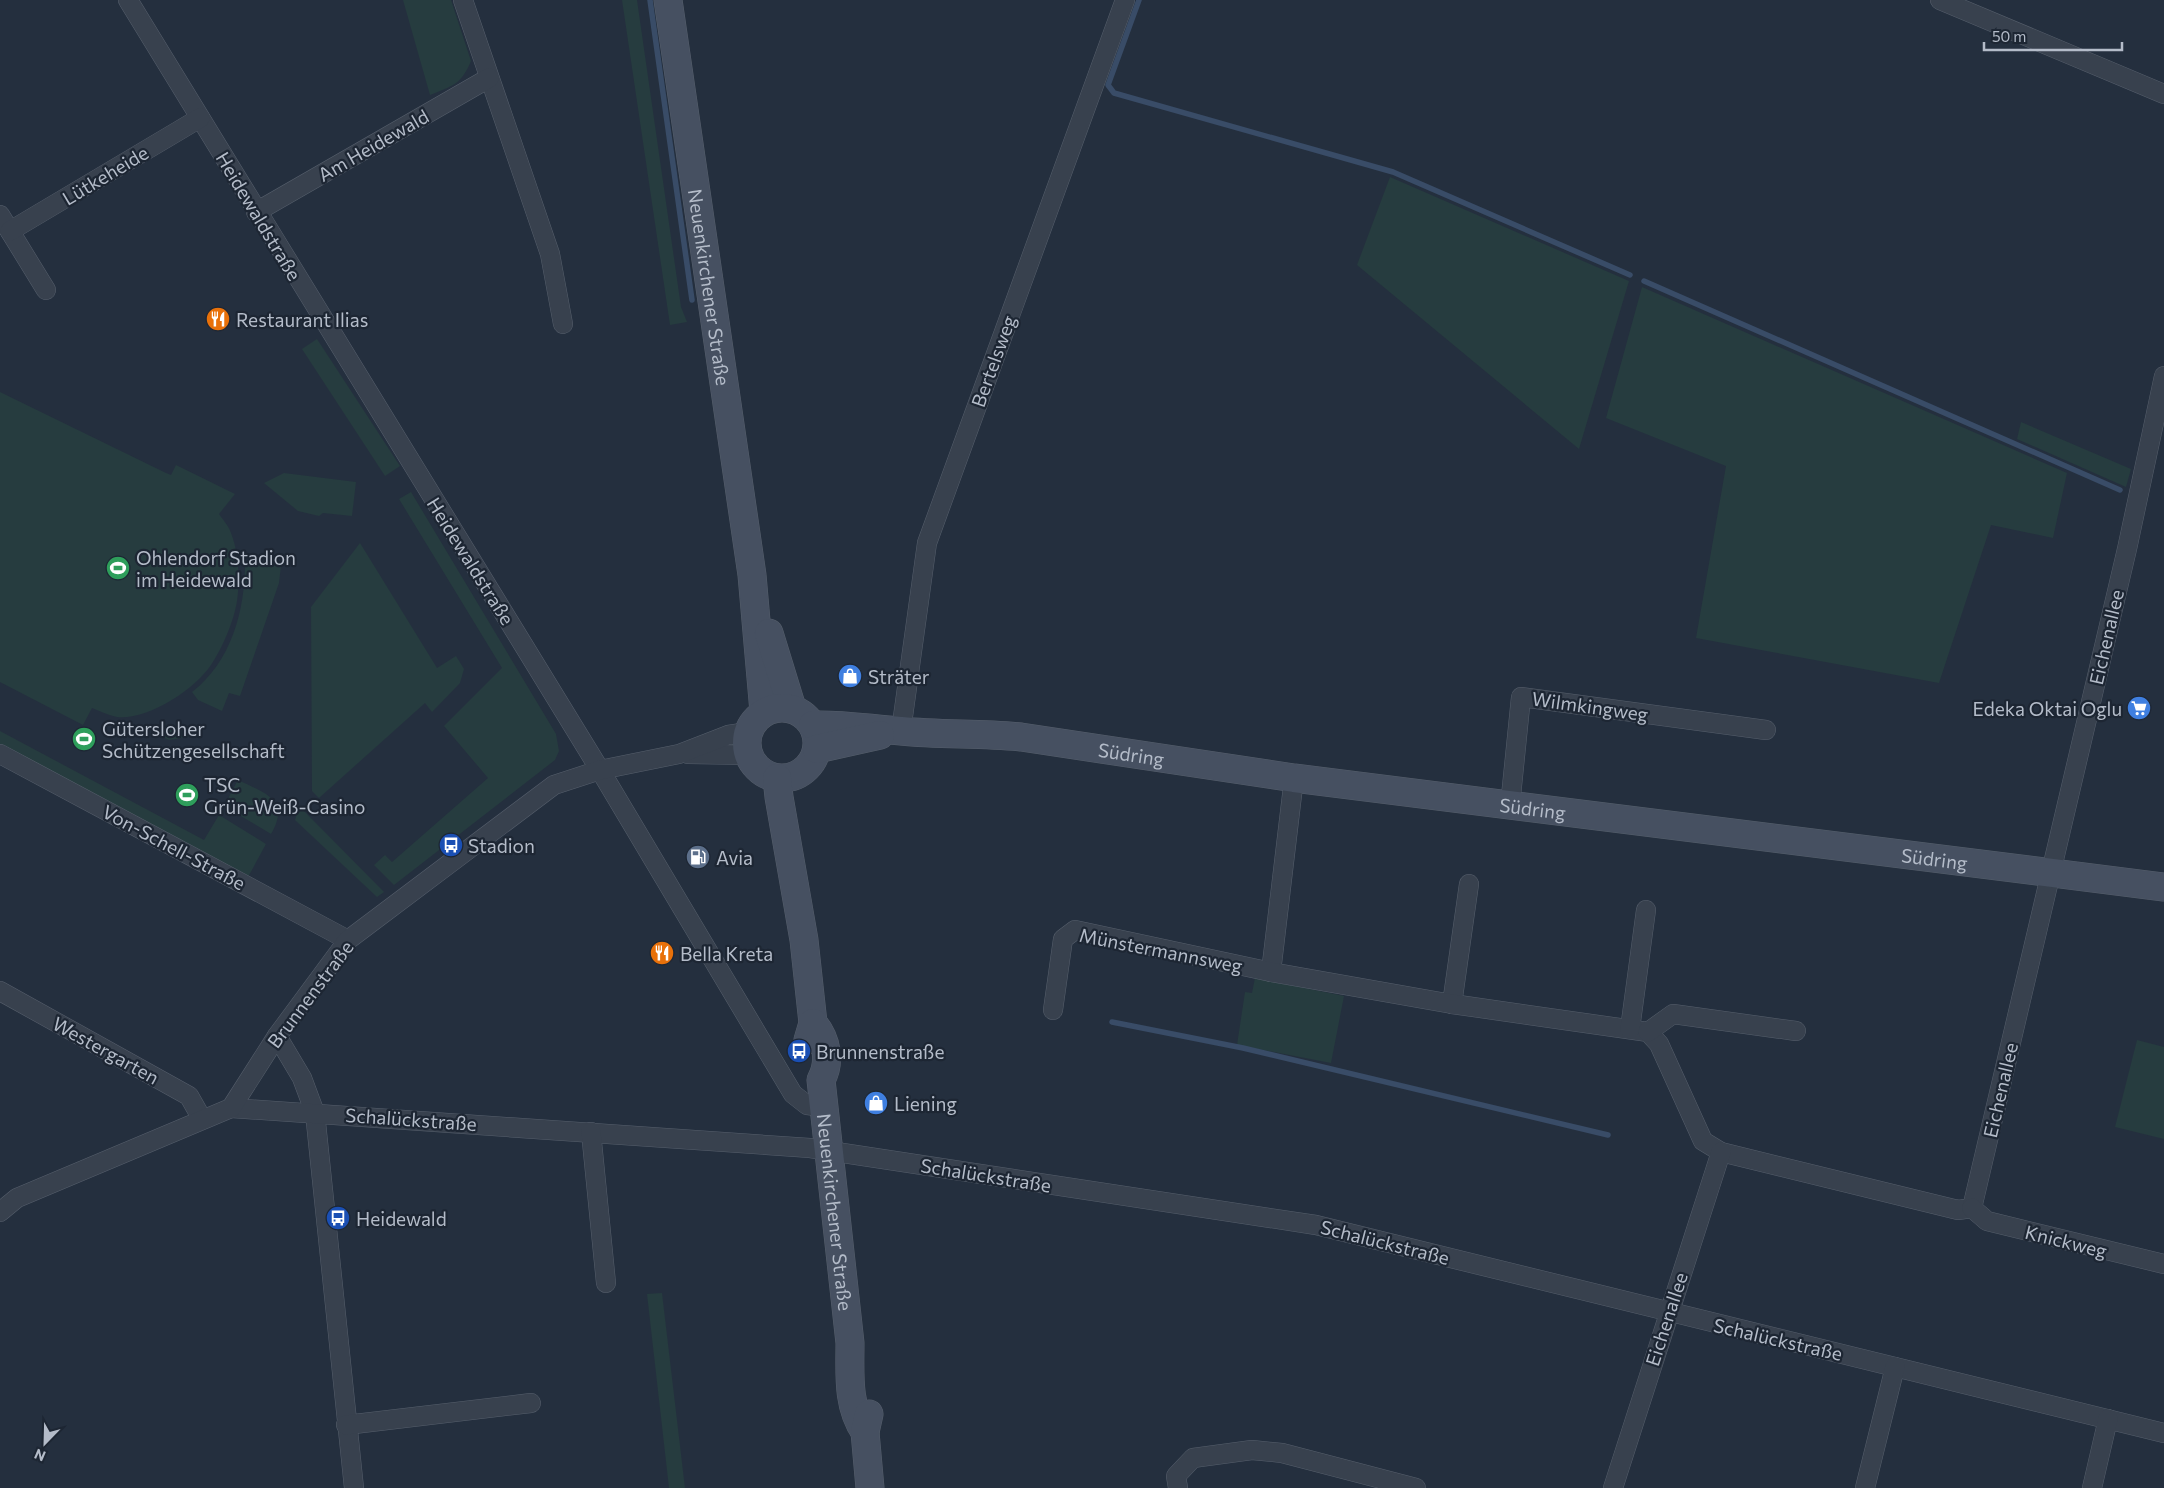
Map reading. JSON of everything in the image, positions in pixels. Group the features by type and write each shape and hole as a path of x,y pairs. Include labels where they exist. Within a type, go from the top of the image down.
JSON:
{"main road":[{"name":"Neuenkirchener Straße","path":"668,0 752,575 754,733"},
{"name":"Neuenkirchener Straße","path":"752,575 807,727"},
{"path":"782,707 807,727 813,760 806,769 787,777 758,769 754,733 782,707"},
{"name":"Südring","path":"807,727 1021,737 1294,778 2164,888"},
{"name":"Neuenkirchener Straße","path":"787,777 813,1023 808,1038 812,1070 821,1080 850,1343 850,1381 858,1422 865,1432 870,1488"}],"street":[{"name":"Heidewaldstraße","path":"128,0 256,212 600,770 792,1094 807,1105 824,1107"},
{"path":"463,0 550,254 563,324"},
{"name":"Bertelsweg","path":"901,731 926,543 1126,0"},
{"path":"1940,0 2164,94"},
{"name":"Am Heidewald","path":"256,212 489,78"},
{"name":"Lütkeheide","path":"10,231 200,118"},
{"path":"0,215 46,290"},
{"name":"Eichenallee","path":"1972,1208 2127,549 2164,376"},
{"name":"Wilmkingweg","path":"1510,806 1522,697 1766,730"},
{"name":"Brunnenstraße","path":"231,1108 277,1036 348,940 554,784 600,770 679,754 754,733"},
{"name":"Von-Schell-Straße","path":"0,754 348,940"},
{"path":"1271,972 1294,778"},
{"path":"1452,1004 1469,884"},
{"path":"1639,1031 1646,910"},
{"name":"Münstermannsweg","path":"1053,1010 1063,939 1075,930 1271,972 1452,1004 1639,1031"},
{"name":"Westergarten","path":"0,991 189,1096 202,1119"},
{"path":"1639,1031 1673,1014 1796,1031"},
{"path":"1639,1031 1658,1044 1703,1141 1721,1152 1958,1210 1972,1208"},
{"path":"277,1036 302,1078 315,1113 354,1488"},
{"path":"0,1212 16,1198 231,1108"},
{"name":"Schalückstraße","path":"231,1108 810,1148 1316,1224 1668,1313 2164,1433"},
{"path":"591,1132 606,1283"},
{"name":"Eichenallee","path":"1613,1488 1721,1152"},
{"name":"Knickweg","path":"1972,1208 1987,1221 2164,1264"},
{"path":"1865,1488 1895,1367"},
{"path":"346,1425 531,1403"},
{"path":"2092,1488 2108,1419"},
{"path":"1178,1488 1176,1476 1193,1458 1252,1450 1282,1453 1416,1488"}],"green space":[{"path":"403,0 451,0 471,61 455,84 430,95"},
{"path":"622,0 637,0 681,307 687,322 670,325"},
{"path":"1390,177 1629,281 1579,449 1357,265"},
{"path":"1642,287 2067,473 2053,538 1991,525 1939,683 1696,638 1726,466 1606,418"},
{"path":"317,339 400,466 385,476 302,349"},
{"name":"Ohlendorf Stadion im Heidewald","path":"0,392 166,473 171,475 176,465 235,494 219,514 230,530 234,541 238,567 237,601 230,626 219,651 203,675 169,702 142,714 129,717 117,717 92,708 83,725 0,682"},
{"path":"2021,422 2131,469 2126,487 2017,439"},
{"path":"284,473 356,482 352,516 323,513 319,516 298,511 264,483"},
{"path":"411,492 556,734 559,751 555,760 394,885 374,865 385,855 392,862 488,778 444,726 502,668 399,499"},
{"path":"360,543 437,668 456,656 464,669 460,683 432,712 425,703 319,798 312,791 311,607"},
{"path":"245,563 281,566 279,583 240,696 229,693 222,711 198,700 192,692 217,666 233,634 239,617"},
{"path":"184,726 202,735 169,740 152,732"},
{"path":"0,731 204,840 219,815 266,844 247,879 0,747"},
{"path":"238,780 266,794 276,805 278,813 271,834 224,806"},
{"path":"299,806 384,892 377,897 295,820"},
{"path":"1255,978 1344,996 1331,1063 1237,1045 1245,992 1252,993"},
{"path":"2137,1040 2164,1047 2164,1139 2115,1127"},
{"path":"662,1293 685,1488 669,1488 647,1294"}],"waterway":[{"path":"650,0 692,300"},
{"path":"1139,0 1108,85 1114,93 1393,172 1630,275"},
{"path":"1644,281 2120,490"},
{"path":"1112,1022 1243,1048 1608,1135"}],"place":[{"name":"Restaurant Ilias","path":"218,319"},
{"name":"Ohlendorf Stadion im Heidewald","path":"118,568"},
{"name":"Sträter","path":"850,676"},
{"name":"Edeka Oktai Oglu","path":"2139,708"},
{"name":"Gütersloher Schützengesellschaft","path":"84,739"},
{"name":"TSC Grün-Weiß-Casino","path":"187,795"},
{"name":"Stadion","path":"451,845"},
{"name":"Avia","path":"698,857"},
{"name":"Bella Kreta","path":"662,953"},
{"name":"Brunnenstraße","path":"799,1051"},
{"name":"Liening","path":"876,1103"},
{"name":"Heidewald","path":"338,1218"}]}
